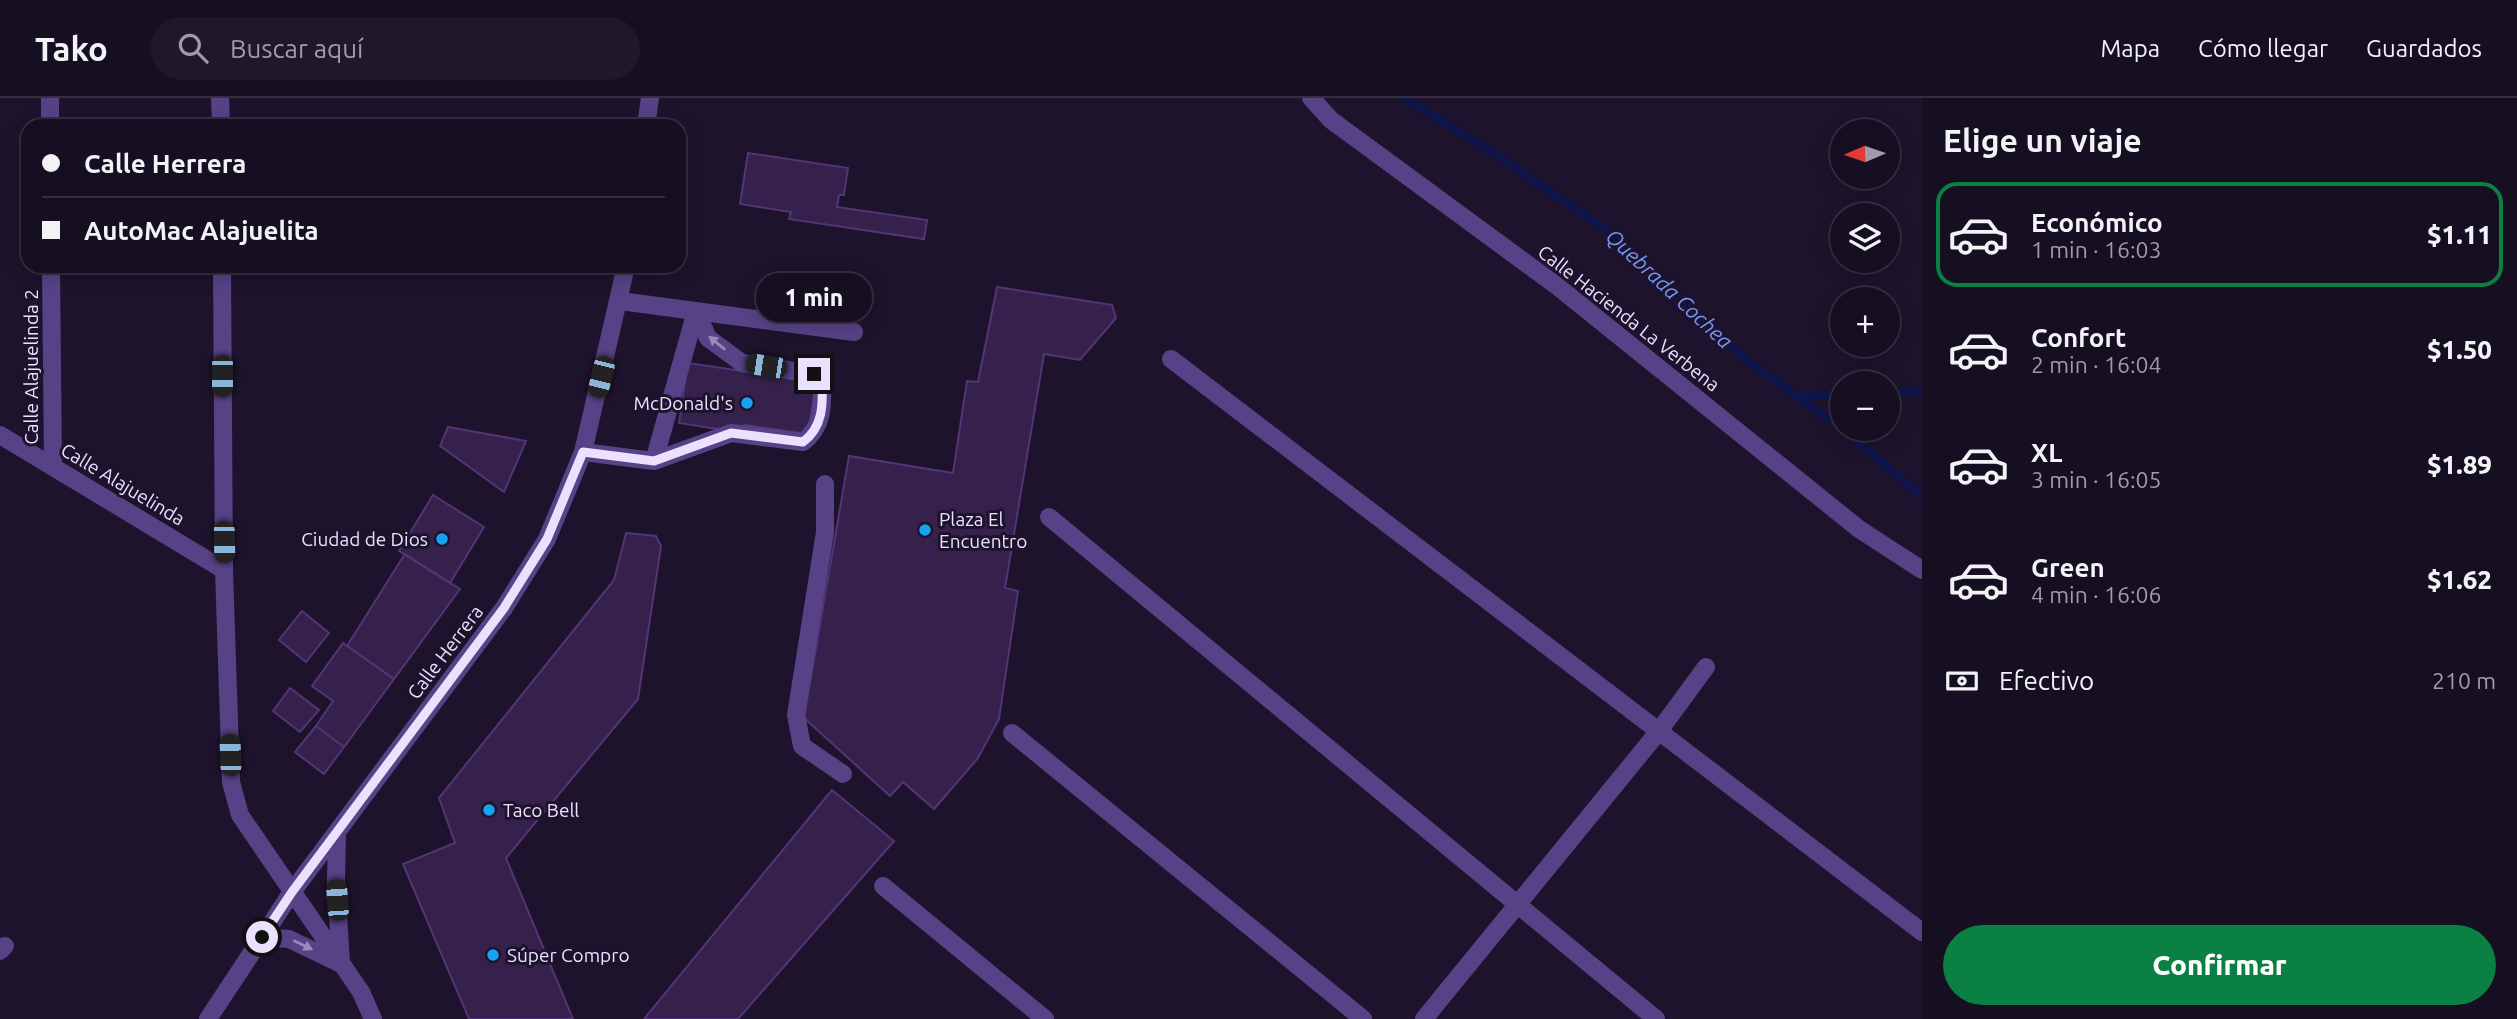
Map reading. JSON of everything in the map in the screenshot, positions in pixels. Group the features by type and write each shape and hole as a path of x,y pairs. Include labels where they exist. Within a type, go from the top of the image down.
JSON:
{"street":[{"path":"50,98 50,119"},
{"path":"220,98 220,119"},
{"path":"647,119 650,98"},
{"name":"Calle Hacienda La Verbena","path":"1311,98 1331,120 1557,286 1859,529 1922,570"},
{"name":"Calle Alajuelinda 2","path":"51,273 53,467"},
{"path":"222,273 224,570 231,782 240,816 369,1004 373,1019"},
{"name":"Calle Herrera","path":"208,1019 292,892 504,608 547,539 583,452 625,273"},
{"path":"620,301 854,332"},
{"path":"583,452 654,461 731,433 803,442 813,434 819,422 822,382 814,374 742,363 708,338 696,311"},
{"path":"654,461 696,311"},
{"path":"1171,359 1922,932"},
{"name":"Calle Alajuelinda","path":"0,435 224,570"},
{"path":"825,484 825,531 796,715 802,746 843,774"},
{"path":"1049,517 1656,1019"},
{"path":"1424,1019 1659,731 1706,667"},
{"path":"1012,733 1363,1019"},
{"path":"337,832 336,880 341,964"},
{"path":"883,886 1045,1019"},
{"path":"262,937 289,939 341,964"}],"building":[{"path":"748,153 848,168 844,195 839,195 837,207 927,220 924,239 789,219 791,212 740,204"},
{"name":"Plaza El Encuentro","path":"997,287 1112,305 1116,318 1080,360 1044,354 1005,588 1018,591 999,719 978,758 934,809 903,782 890,796 804,718 849,456 953,473 967,381 978,382"},
{"name":"McDonald's","path":"688,363 816,382 808,434 744,425 743,433 679,423"},
{"name":"McDonald's","path":"688,363 816,382 808,434 744,425 743,433 679,423"},
{"path":"448,427 526,441 504,492 440,446"},
{"name":"Ciudad de Dios","path":"433,495 484,527 450,583 399,551"},
{"path":"626,533 656,536 661,546 638,699 506,858 573,1019 469,1019 403,864 455,843 439,798 614,580"},
{"path":"405,554 460,589 394,679 347,646"},
{"path":"302,611 329,633 306,662 279,640"},
{"path":"343,643 394,679 344,747 316,726 333,701 312,686"},
{"path":"290,688 319,710 300,732 273,711"},
{"path":"316,726 344,747 324,774 295,752"},
{"path":"832,790 894,841 738,1019 644,1019"}],"waterway":[{"name":"Quebrada Cochea","path":"1404,98 1489,150 1619,238 1670,290 1745,359 1840,427 1922,496"},
{"path":"1900,392 1922,391"},
{"path":"1797,396 1830,395"}],"place":[{"name":"McDonald's","path":"747,403"},
{"name":"Plaza El Encuentro","path":"925,530"},
{"name":"Ciudad de Dios","path":"442,539"},
{"name":"Taco Bell","path":"489,810"},
{"name":"Súper Compro","path":"493,955"}],"route":[{"path":"262,937 292,892 504,608 547,539 583,452 654,461 731,433 803,442 813,434 819,422 823,401 822,382 814,374"}]}
